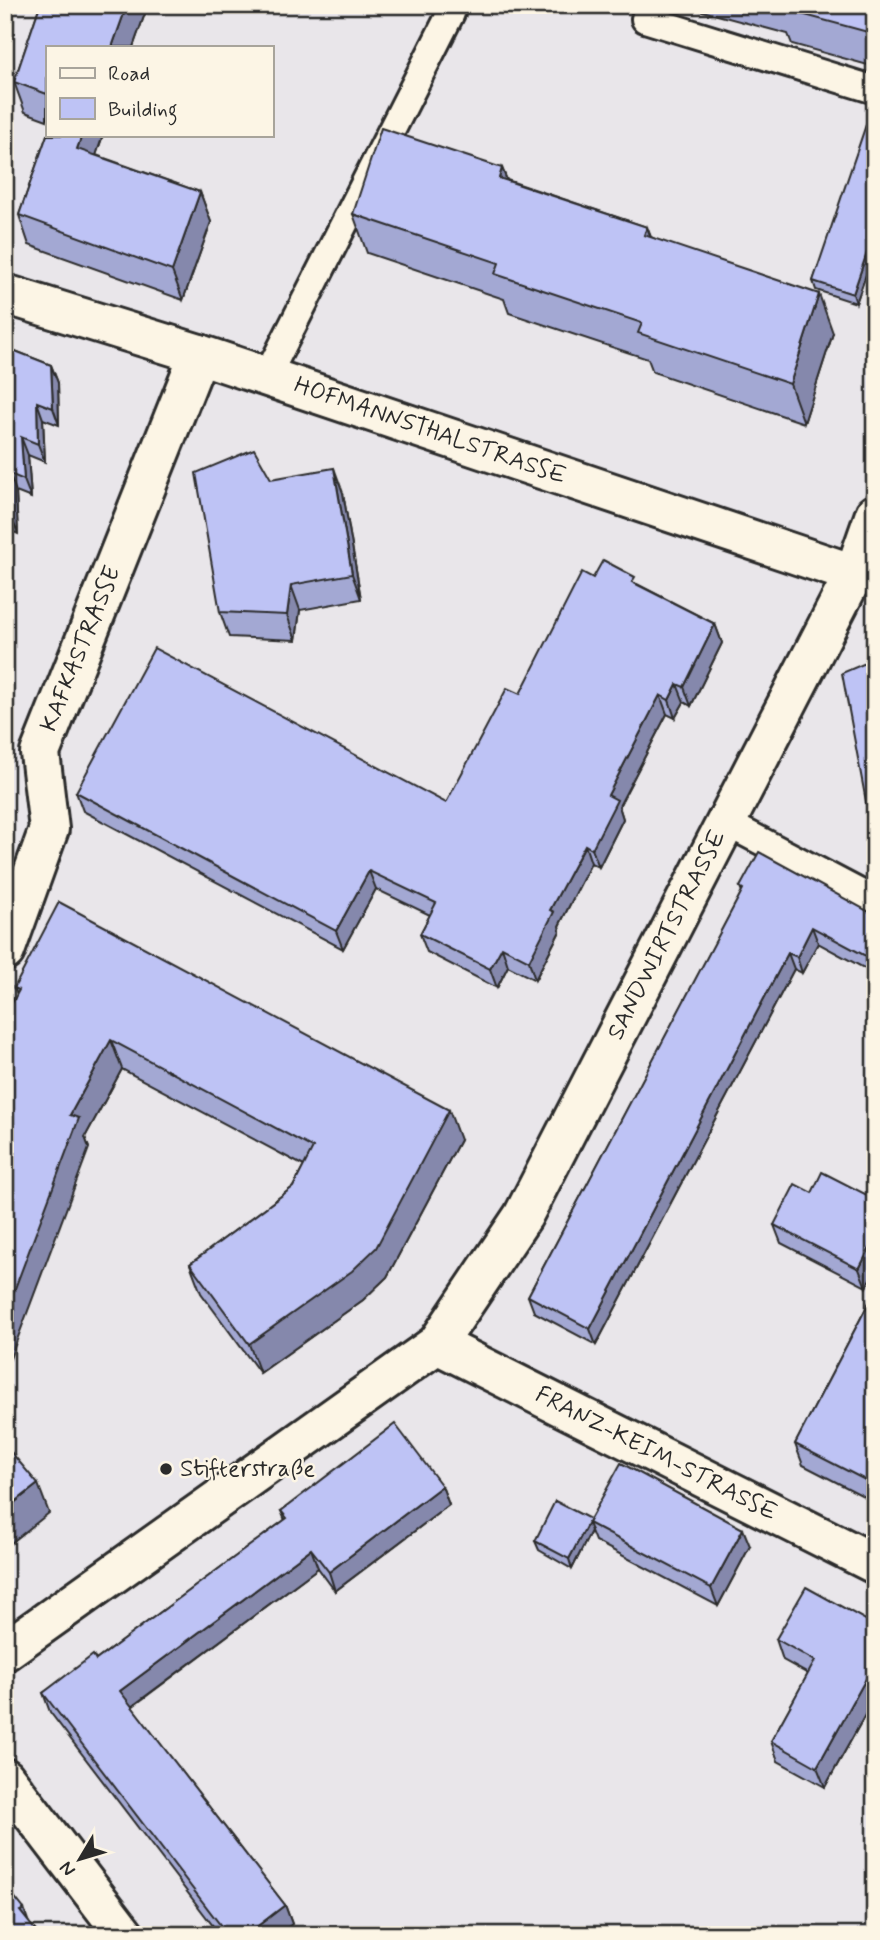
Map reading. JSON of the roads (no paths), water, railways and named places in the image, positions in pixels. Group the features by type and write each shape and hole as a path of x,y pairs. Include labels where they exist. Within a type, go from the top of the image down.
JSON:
{"street":[{"name":"HOFMANNSTHALSTRASSE","path":"5,293 267,376 854,574"},
{"name":"KAFKASTRASSE","path":"5,951 49,829 40,753 199,354"},
{"name":"SANDWIRTSTRASSE","path":"437,1344 523,1216 854,574 875,514"},
{"name":"FRANZ-KEIM-STRASSE","path":"437,1344 875,1563"},
{"path":"5,1651 437,1344"},
{"path":"5,1778 125,1935"}],"lane":[{"path":"649,5 645,19 875,90"},
{"path":"267,376 451,13"},
{"path":"725,822 875,901"}],"place":[{"name":"Stifterstraße","path":"166,1469"}]}
